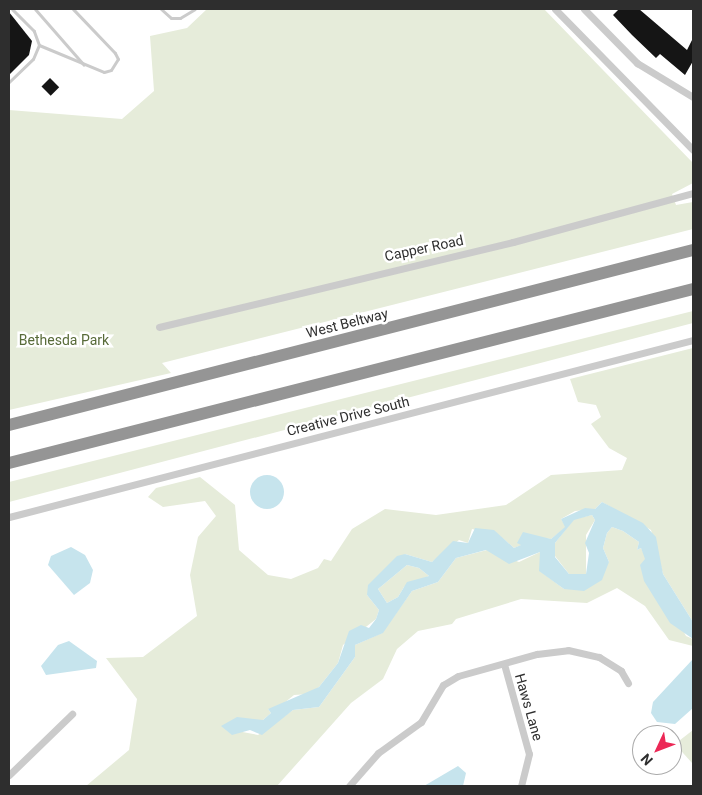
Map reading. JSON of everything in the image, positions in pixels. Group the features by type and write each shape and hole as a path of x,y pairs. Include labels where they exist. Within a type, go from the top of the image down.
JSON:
{"highway":[{"name":"West Beltway","path":"9,424 693,250"},
{"path":"9,463 693,289"}],"street":[{"path":"555,9 693,150"},
{"path":"584,9 637,63 693,97"},
{"name":"Capper Road","path":"160,327 513,242 693,193"},
{"name":"Creative Drive South","path":"9,518 693,340"},
{"path":"349,786 378,753 421,722 450,680 504,664 568,650 606,661 628,683"},
{"name":"Haws Lane","path":"504,664 529,754 521,786"},
{"path":"9,775 72,714"}],"lane":[{"path":"9,82 33,59 39,45 34,32 12,9"},
{"path":"35,9 85,66"},
{"path":"39,45 85,66 104,72 118,59 73,9"},
{"path":"161,9 171,18 180,18 195,9"}],"green space":[{"name":"Bethesda Park","path":"207,9 544,9 693,163 693,183 672,194 676,205 693,202 693,229 162,363 171,373 9,410 9,110 122,119 154,91 150,36 187,28"},
{"path":"693,311 693,323 9,502 9,482"},
{"path":"693,348 693,622 663,574 651,530 602,502 595,509 575,511 561,519 566,527 551,539 523,536 522,545 514,548 500,536 472,529 468,543 459,540 432,562 405,554 367,595 379,610 376,619 343,645 338,663 319,687 309,694 294,695 278,708 268,709 271,713 263,720 237,731 258,735 293,710 319,707 355,657 355,645 382,633 412,591 438,582 456,558 487,550 519,562 540,552 540,571 564,589 609,562 603,548 607,533 612,527 623,531 639,542 637,550 641,548 686,636 693,639 693,646 669,640 645,606 617,588 587,603 521,599 456,619 452,624 418,631 397,649 383,679 351,703 277,786 86,786 129,750 137,699 106,658 143,657 197,616 190,575 198,537 216,516 205,501 163,507 148,497 156,488 200,477 235,505 239,550 268,575 291,579 318,568 324,559 331,561 352,529 385,509 436,515 506,505 551,475 622,470 627,458 609,448 591,424 601,417 596,405 578,402 570,379"},
{"path":"592,515 595,520 586,535 586,574 569,574 555,556 555,543 574,519"},
{"path":"407,565 419,568 429,576 404,587 398,597 387,603 378,589"},
{"path":"693,730 692,763 682,752 682,739"}],"water":[{"path":"267,475 279,480 284,492 279,504 267,509 255,504 250,492 255,480"},
{"path":"602,502 643,523 656,537 663,574 693,622 693,639 670,623 644,581 640,565 645,559 641,548 637,550 639,542 623,531 612,527 607,533 603,548 609,562 602,580 584,591 564,589 539,571 540,552 509,564 486,550 456,558 438,582 412,591 383,633 355,645 355,657 319,707 293,710 262,735 250,730 232,735 221,726 237,717 263,720 271,713 268,709 319,687 338,663 349,631 361,625 369,628 376,619 379,610 367,595 368,585 397,556 405,554 432,562 453,541 468,543 475,528 494,530 514,548 521,545 517,543 523,532 551,539 565,527 561,519 585,508 595,509","holes":["592,515 595,520 585,543 589,553 586,574 569,574 555,557 555,543 574,520","407,565 419,568 429,576 407,582 398,597 387,603 378,589"]},
{"path":"71,547 85,555 93,570 90,583 74,595 48,565 51,556"},
{"path":"69,641 97,661 96,668 46,675 41,666 58,645"},
{"path":"693,659 693,708 675,724 657,722 651,713 653,702"},
{"path":"458,766 466,773 463,786 424,786"}],"building":[{"path":"619,9 639,9 687,50 693,38 693,61 685,75 660,54 656,58 632,35 613,15"},
{"path":"9,12 32,41 29,55 9,75"},
{"path":"50,78 59,87 51,96 42,86"}]}
